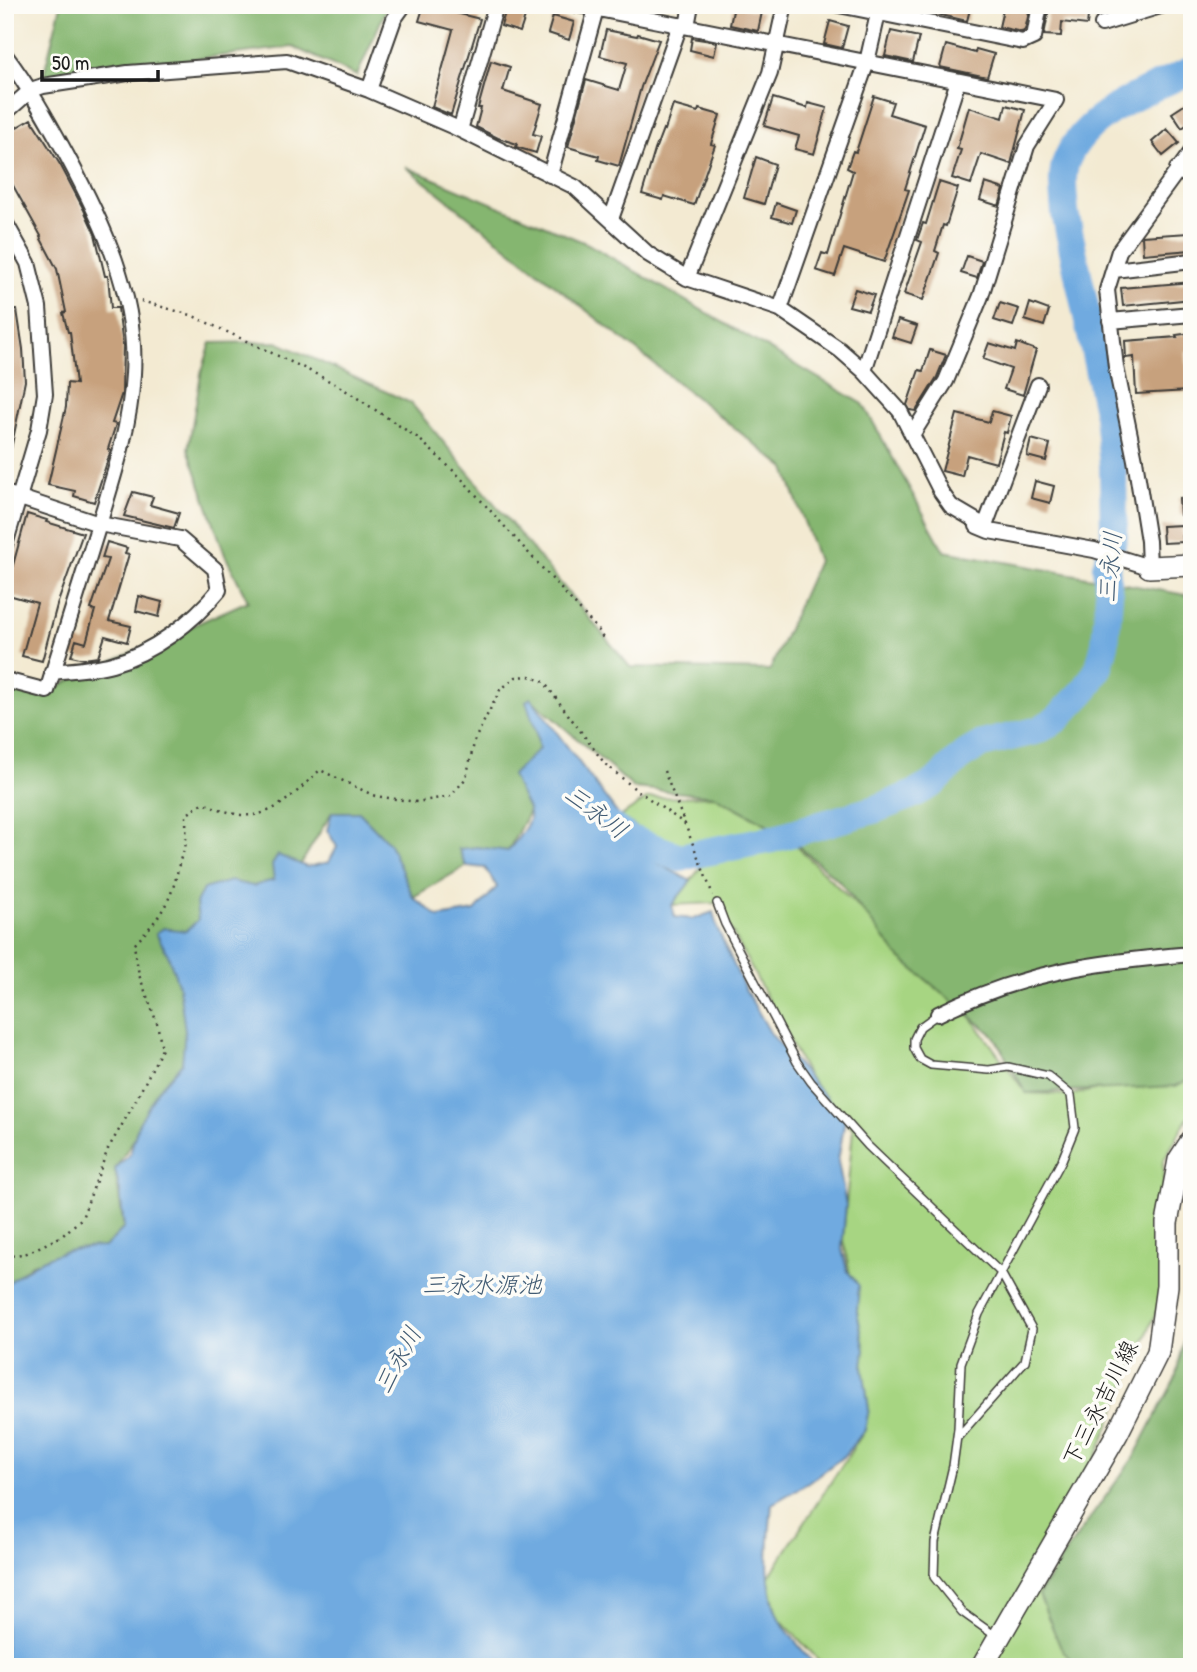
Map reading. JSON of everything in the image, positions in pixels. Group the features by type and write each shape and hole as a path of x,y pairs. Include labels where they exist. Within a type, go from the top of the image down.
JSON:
{"main road":[{"path":"1149,567 1192,565"},
{"name":"下三永吉川線","path":"982,1667 1118,1434 1158,1352 1167,1286 1167,1223 1179,1160 1192,1140"}],"street":[{"path":"369,90 394,19 404,5"},
{"path":"460,130 496,5"},
{"path":"578,5 1056,100 1027,146 981,296 947,381 912,435"},
{"path":"611,219 691,5"},
{"path":"687,278 769,73 785,5"},
{"path":"839,5 879,9 1023,42 1034,37 1040,5"},
{"path":"1102,24 1154,7"},
{"path":"550,175 597,9"},
{"path":"780,309 867,62 879,9"},
{"path":"5,55 31,90 98,217 118,267 132,339 129,412 112,486 47,691 5,680"},
{"path":"5,114 31,90 128,73 287,61 369,90 460,130 575,187 648,254 687,278 780,309 840,350 864,371 900,411 941,492 951,506 985,526"},
{"path":"864,371 958,81"},
{"path":"985,526 975,525 989,531 1094,551 1149,567 1148,541 1107,290 1119,251 1192,151"},
{"path":"1177,169 1192,179"},
{"path":"5,223 28,263 36,296 45,394 39,430 12,496 5,545"},
{"path":"1114,270 1192,261"},
{"path":"1110,321 1192,314"},
{"path":"985,526 1038,385"},
{"path":"12,496 99,524 180,539 215,569 219,590 202,611 148,649 112,664 52,672"},
{"path":"938,1014 972,997 1029,977 1108,962 1192,954"}],"lane":[{"path":"717,903 725,924 797,1062 811,1082 868,1146 1001,1273 1032,1329 1025,1361 957,1438"},
{"path":"938,1014 920,1027 915,1039 914,1048 920,1059 931,1065 989,1070 1008,1067 1048,1076 1071,1095 1075,1128 1062,1160 979,1314 961,1363 957,1438 935,1542 934,1577 962,1612 999,1639"}],"path":[{"path":"124,297 191,315 309,370 340,386 418,438 459,476 600,632 604,641"},
{"path":"5,1257 27,1252 62,1236 82,1218 108,1149 162,1049 157,1023 139,975 134,945 168,902 179,874 185,846 186,815 203,803 241,815 263,813 285,803 320,770 375,796 417,803 451,796 466,778 475,739 500,690 516,677 529,676 544,682 605,764 685,824"},
{"path":"664,771 717,903"}],"green space":[{"path":"61,5 388,5 357,76 293,47 43,77"},
{"path":"406,167 588,244 863,404 944,551 1192,596 1192,1077 1176,1086 1026,1093 994,1036 900,958 839,881 783,833 715,796 634,788 531,699 539,749 530,809 508,851 459,849 466,866 413,897 383,837 359,812 332,812 182,1063 115,1169 124,1228 105,1247 32,1264 8,1284 5,1283 5,675 47,691 248,601 225,555 188,449 201,374 211,343 277,342 411,403 630,667 770,670 818,561 785,468"},
{"path":"715,796 783,833 971,1017 1026,1093 1071,1095 1192,1069 1192,1110 1163,1162 1167,1286 1039,1594 1082,1667 825,1667 777,1616 768,1578 865,1430 860,1328 843,1238 853,1129 811,1082 717,903 671,905 702,866 620,817 648,798"},
{"path":"1192,1307 1192,1667 1076,1667 1060,1646 1039,1595 1063,1556 1134,1457 1175,1379"}],"water":[{"name":"三永水源池","path":"531,698 652,860 691,881 672,905 675,917 693,919 713,912 718,930 744,987 771,1034 845,1119 838,1161 846,1205 842,1249 847,1270 859,1286 857,1311 865,1350 863,1367 869,1409 865,1430 844,1456 808,1483 772,1504 769,1545 768,1573 777,1614 816,1667 5,1667 5,1283 53,1255 90,1247 105,1247 124,1228 115,1169 130,1154 138,1125 157,1091 182,1063 185,1030 179,987 168,955 156,933 164,928 186,931 198,920 196,903 203,889 230,881 253,886 274,880 272,865 278,855 307,867 329,862 337,847 327,830 332,812 359,812 390,844 413,897 439,917 475,911 497,887 485,868 466,866 459,849 477,847 508,851 529,820 527,807 512,775 539,749 526,701"}],"building":[{"path":"424,5 480,19 451,115 432,107 453,30 419,21"},
{"path":"920,5 971,5 967,21 920,10"},
{"path":"1004,5 1030,8 1025,30 1022,32 999,27"},
{"path":"1071,5 1089,7 1087,25 1062,22 1061,36 1044,35 1049,9 1070,11"},
{"path":"734,6 762,12 758,31 730,25"},
{"path":"506,9 526,14 520,32 501,26"},
{"path":"553,16 574,22 569,40 548,33"},
{"path":"830,21 848,26 842,48 824,44"},
{"path":"606,30 659,40 641,87 619,166 598,160 599,156 568,147 586,80 619,90 627,63 600,56"},
{"path":"891,31 919,37 913,62 885,56"},
{"path":"692,38 717,42 714,56 690,50"},
{"path":"946,45 975,53 976,49 994,54 987,77 940,67"},
{"path":"491,61 510,67 503,91 542,104 533,134 541,136 536,153 516,147 517,144 476,127 481,108 478,108"},
{"path":"874,96 893,102 889,114 925,125 905,189 909,190 884,262 844,249 835,276 816,270 822,253 828,255 853,171 847,168 853,151 856,152"},
{"path":"773,98 807,108 808,103 827,108 814,154 795,149 799,136 764,126"},
{"path":"1192,100 1192,121 1182,128 1172,113"},
{"path":"673,105 720,115 711,144 715,145 694,205 664,196 663,200 642,194 655,150"},
{"path":"1006,105 1025,110 1011,164 981,154 971,184 952,178 961,150 957,149 969,107 1003,118"},
{"path":"31,119 61,166 84,210 95,234 105,276 108,276 111,308 118,308 123,345 122,393 112,423 116,424 108,449 111,450 94,502 74,496 75,491 48,485 66,407 67,383 76,384 70,332 63,313 66,312 57,269 5,171 5,134"},
{"path":"1167,129 1179,143 1163,156 1152,142"},
{"path":"756,157 775,164 764,204 744,198"},
{"path":"939,182 958,188 946,226 943,225 935,251 939,253 923,300 904,294 922,242 917,240 923,223 926,224"},
{"path":"985,183 1004,189 999,206 980,200"},
{"path":"776,203 796,210 792,223 772,217"},
{"path":"1189,233 1191,250 1143,254 1142,236"},
{"path":"967,256 982,261 977,278 961,273"},
{"path":"1192,282 1192,299 1123,306 1121,288"},
{"path":"855,289 874,295 868,311 849,306"},
{"path":"1000,303 1019,309 1013,326 994,320"},
{"path":"1030,303 1049,310 1044,326 1025,320"},
{"path":"17,310 25,381 11,449 5,448 8,366 5,352 5,312"},
{"path":"898,320 917,326 911,343 892,337"},
{"path":"1192,333 1192,351 1186,351 1188,391 1136,394 1134,357 1126,358 1125,341 1177,337 1176,335"},
{"path":"989,343 1015,351 1017,343 1036,350 1023,395 1004,389 1011,369 983,359"},
{"path":"930,350 946,355 937,377 916,411 910,410 907,405 919,370 923,371"},
{"path":"992,411 1011,416 996,463 967,455 962,476 942,471 957,414 989,422"},
{"path":"1031,439 1050,444 1046,461 1027,456"},
{"path":"1035,481 1054,486 1050,503 1031,498"},
{"path":"133,492 153,497 150,505 179,513 174,528 124,516"},
{"path":"1192,497 1192,515 1180,515 1179,498"},
{"path":"27,514 83,533 57,605 42,661 22,656 37,603 5,594"},
{"path":"1182,525 1183,542 1163,543 1162,526"},
{"path":"107,542 127,548 125,553 129,554 109,621 131,626 127,642 105,636 98,657 84,659 71,656 76,640 86,643 95,610 91,609 108,559 102,558"},
{"path":"139,596 162,602 159,617 136,611"}],"waterway":[{"name":"三永川","path":"606,823 630,839 680,857 772,839 876,809 914,794 934,783 963,755 982,744 1039,730 1057,719 1085,690 1099,667 1105,644 1109,595 1106,567 1114,536 1113,465 1108,415 1065,213 1064,172 1067,159 1076,143 1104,116 1138,95 1192,70"}]}
